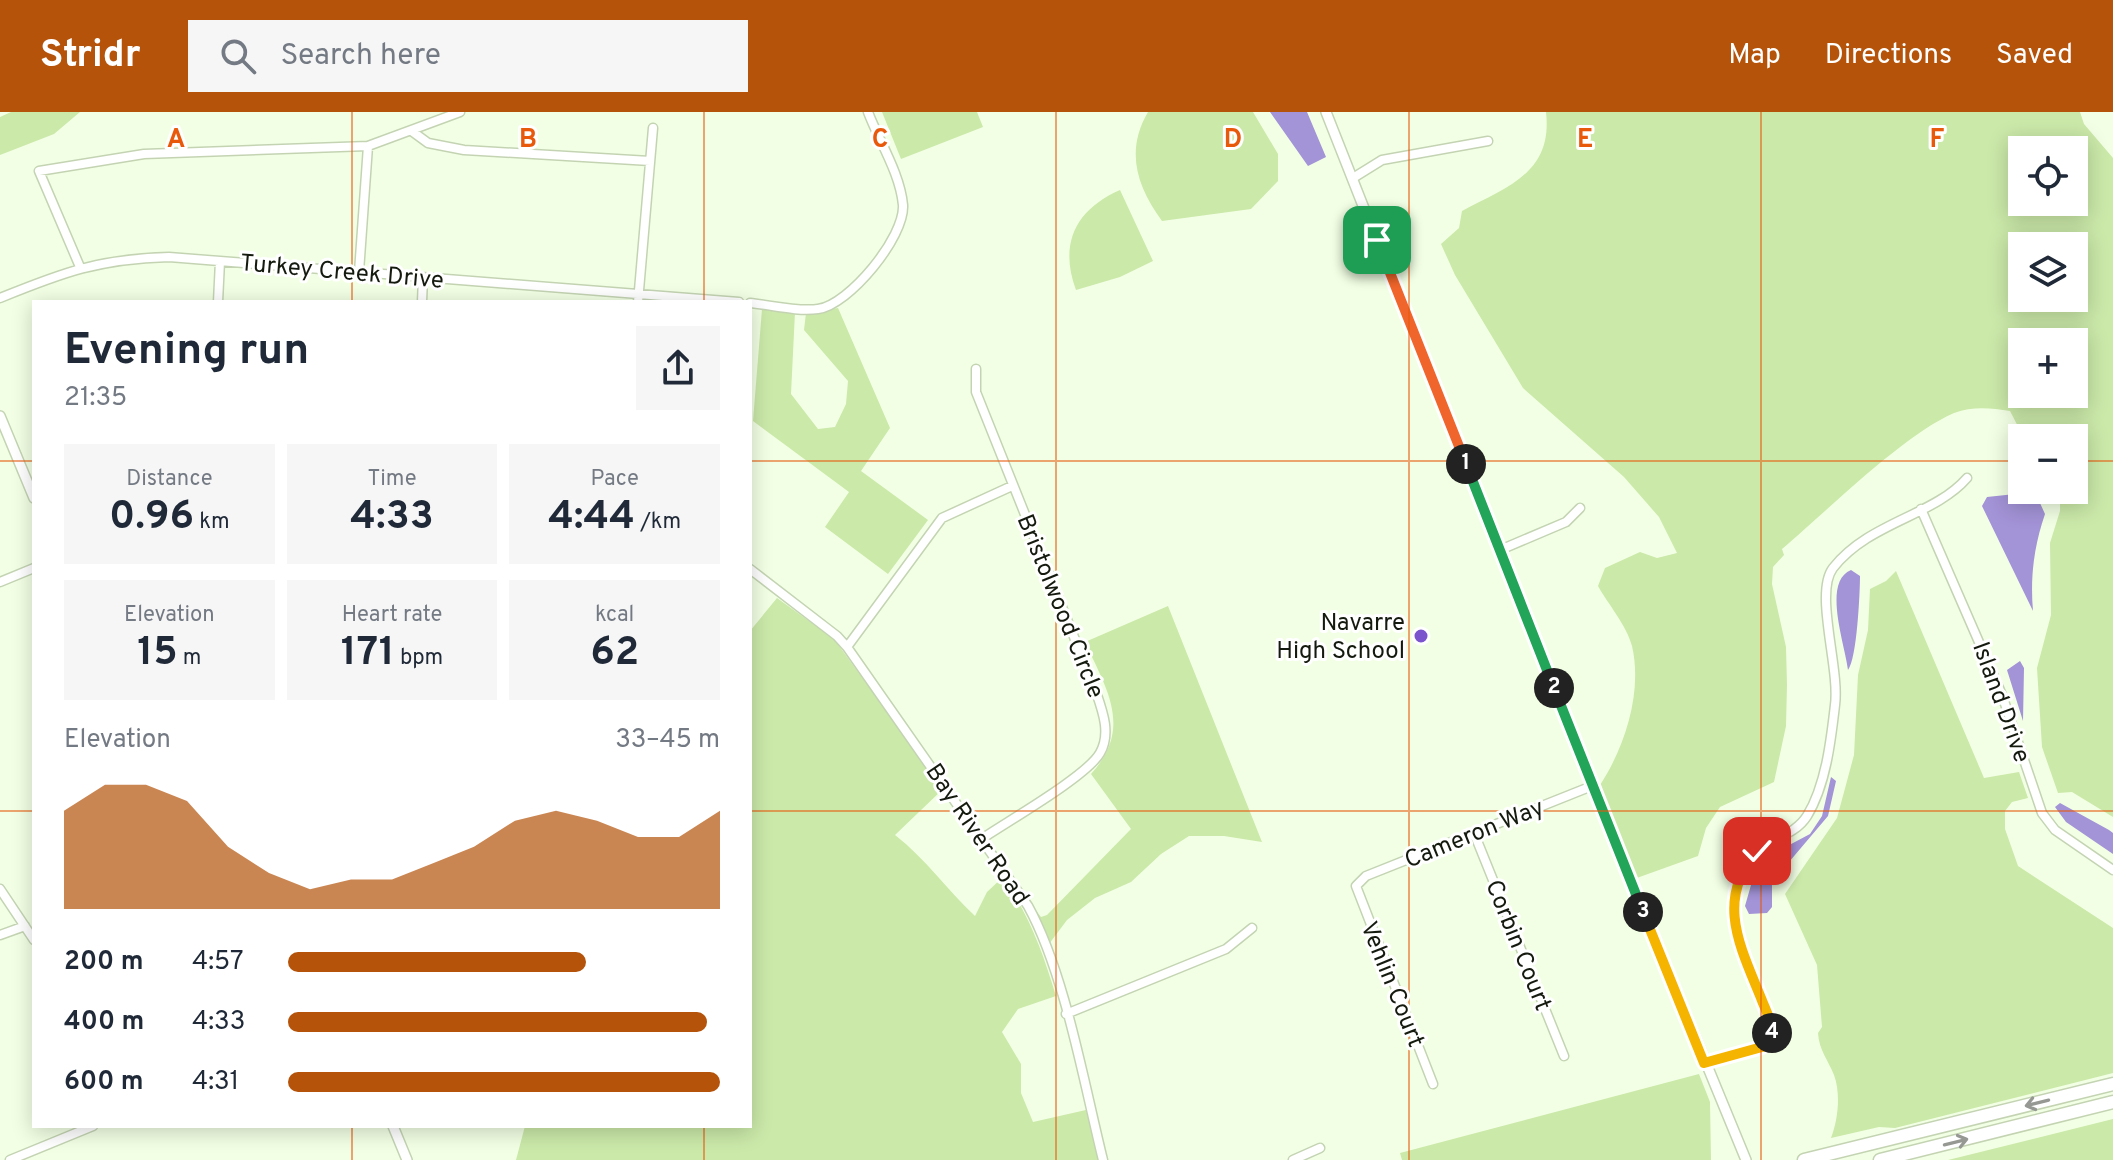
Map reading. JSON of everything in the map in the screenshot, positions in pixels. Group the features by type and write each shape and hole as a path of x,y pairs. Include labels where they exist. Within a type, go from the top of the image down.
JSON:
{"highway":[{"path":"1804,1160 2109,1085"},
{"path":"1880,1160 2113,1102"}],"street":[{"path":"80,267 39,171 144,154 368,146 413,132 460,112"},
{"path":"752,303 816,310 837,304 899,230 903,212 900,193 868,112"},
{"path":"1326,112 1592,786 1746,1160"},
{"path":"638,300 653,128"},
{"path":"413,132 428,143 464,150 650,161"},
{"path":"1353,178 1382,160 1488,141"},
{"path":"359,272 368,146"},
{"name":"Turkey Creek Drive","path":"0,298 80,267 125,258 220,261 719,300"},
{"path":"218,300 220,261"},
{"path":"422,300 423,277"},
{"name":"Bristolwood Circle","path":"976,369 976,392 1096,692 1105,734 1100,754 1091,765 983,838"},
{"path":"0,416 32,493"},
{"path":"1704,1063 1762,1047 1772,1036 1772,1025 1735,935 1734,904 1748,862 1765,845 1795,830 1807,816 1831,741 1836,668 1823,599 1830,571 1869,538 1954,494 1967,478"},
{"path":"847,647 942,518 1012,486"},
{"path":"1500,550 1566,522 1580,508"},
{"name":"Island Drive","path":"1921,509 1992,669 2042,813 2055,830 2113,870"},
{"path":"0,582 32,569"},
{"name":"Bay River Road","path":"752,571 847,647 983,838 1037,923 1066,1014 1103,1160"},
{"name":"Cameron Way","path":"1358,884 1366,876 1592,786"},
{"name":"Corbin Court","path":"1474,833 1564,1056"},
{"name":"Vehlin Court","path":"1358,884 1356,893 1433,1084"},
{"path":"0,889 32,937"},
{"path":"0,935 25,926"},
{"path":"1066,1014 1226,949 1252,928"},
{"path":"10,1160 88,1128"},
{"path":"394,1128 407,1160"},
{"path":"1293,1160 1320,1148"}],"green space":[{"path":"11,112 80,112 54,134 0,155 0,117"},
{"path":"882,112 977,112 983,127 901,159"},
{"path":"1148,112 1253,112 1278,154 1278,181 1251,209 1162,221 1146,195 1137,168 1137,141"},
{"path":"1546,112 2080,112 2084,124 2113,158 2113,817 2072,792 2058,793 2042,747 2037,668 2051,615 2050,543 2060,504 2088,504 2088,424 2017,424 2010,411 1968,409 1954,413 1912,438 1782,549 1784,555 1773,567 1772,584 1786,647 1786,726 1774,782 1720,807 1706,828 1698,856 1634,879 1598,788 1616,756 1629,720 1635,664 1626,631 1598,586 1605,568 1640,552 1657,558 1677,553 1659,517 1624,477 1523,388 1455,275 1441,244 1459,228 1462,211 1524,175 1542,150"},
{"path":"1120,190 1153,261 1120,277 1076,290 1069,258 1075,230 1092,208"},
{"path":"838,308 890,428 861,471 928,520 888,574 825,527 849,492 753,421 762,309 795,312 791,394 818,429 835,427 846,404 848,381 804,330 806,313"},
{"path":"1896,571 1984,778 2019,772 2028,798 2012,802 2005,811 2005,829 2018,866 2113,928 2113,1073 1895,1128 1879,1127 1831,1138 1838,1099 1834,1075 1818,1033 1822,1027 1817,965 1785,894 1837,818 1854,755 1858,675 1868,630 1870,589 1886,581"},
{"path":"777,598 834,639 943,789 895,835 975,916 987,892 1003,877 1028,920 1056,996 1018,1009 1002,1032 1021,1064 1021,1093 1033,1122 1086,1110 1099,1160 516,1160 524,1128 752,1128 752,629"},
{"path":"1168,606 1262,842 1224,836 1189,836 1161,854 1131,882 1095,898 1067,920 1049,944 1034,908 1041,917 1047,915 1131,829 1091,774 1104,757 1111,741 1113,725 1108,693 1085,642"},
{"path":"1699,1074 1710,1102 1711,1160 1402,1160 1400,1153"},
{"path":"2113,1119 2113,1160 1948,1160"}],"shaded area":[{"path":"1270,112 1307,112 1326,157 1308,166"},
{"path":"2008,495 2008,504 2040,504 2045,514 2034,562 2033,611 1982,506 1987,497"},
{"path":"1851,570 1860,576 1860,584 1856,640 1848,670 1837,600 1842,577"},
{"path":"2020,661 2024,668 2023,721 2007,670"},
{"path":"1831,777 1836,781 1828,816 1772,882 1772,907 1767,913 1749,914 1745,906 1751,885 1765,858 1810,834 1822,816"},
{"path":"2060,803 2113,833 2113,854 2066,822 2055,807"}],"place":[{"name":"Navarre High School","path":"1421,636"}],"route":[{"path":"1377,240 1704,1063 1762,1047 1772,1036 1772,1025 1735,935 1732,919 1737,888 1748,862 1757,851"}]}
